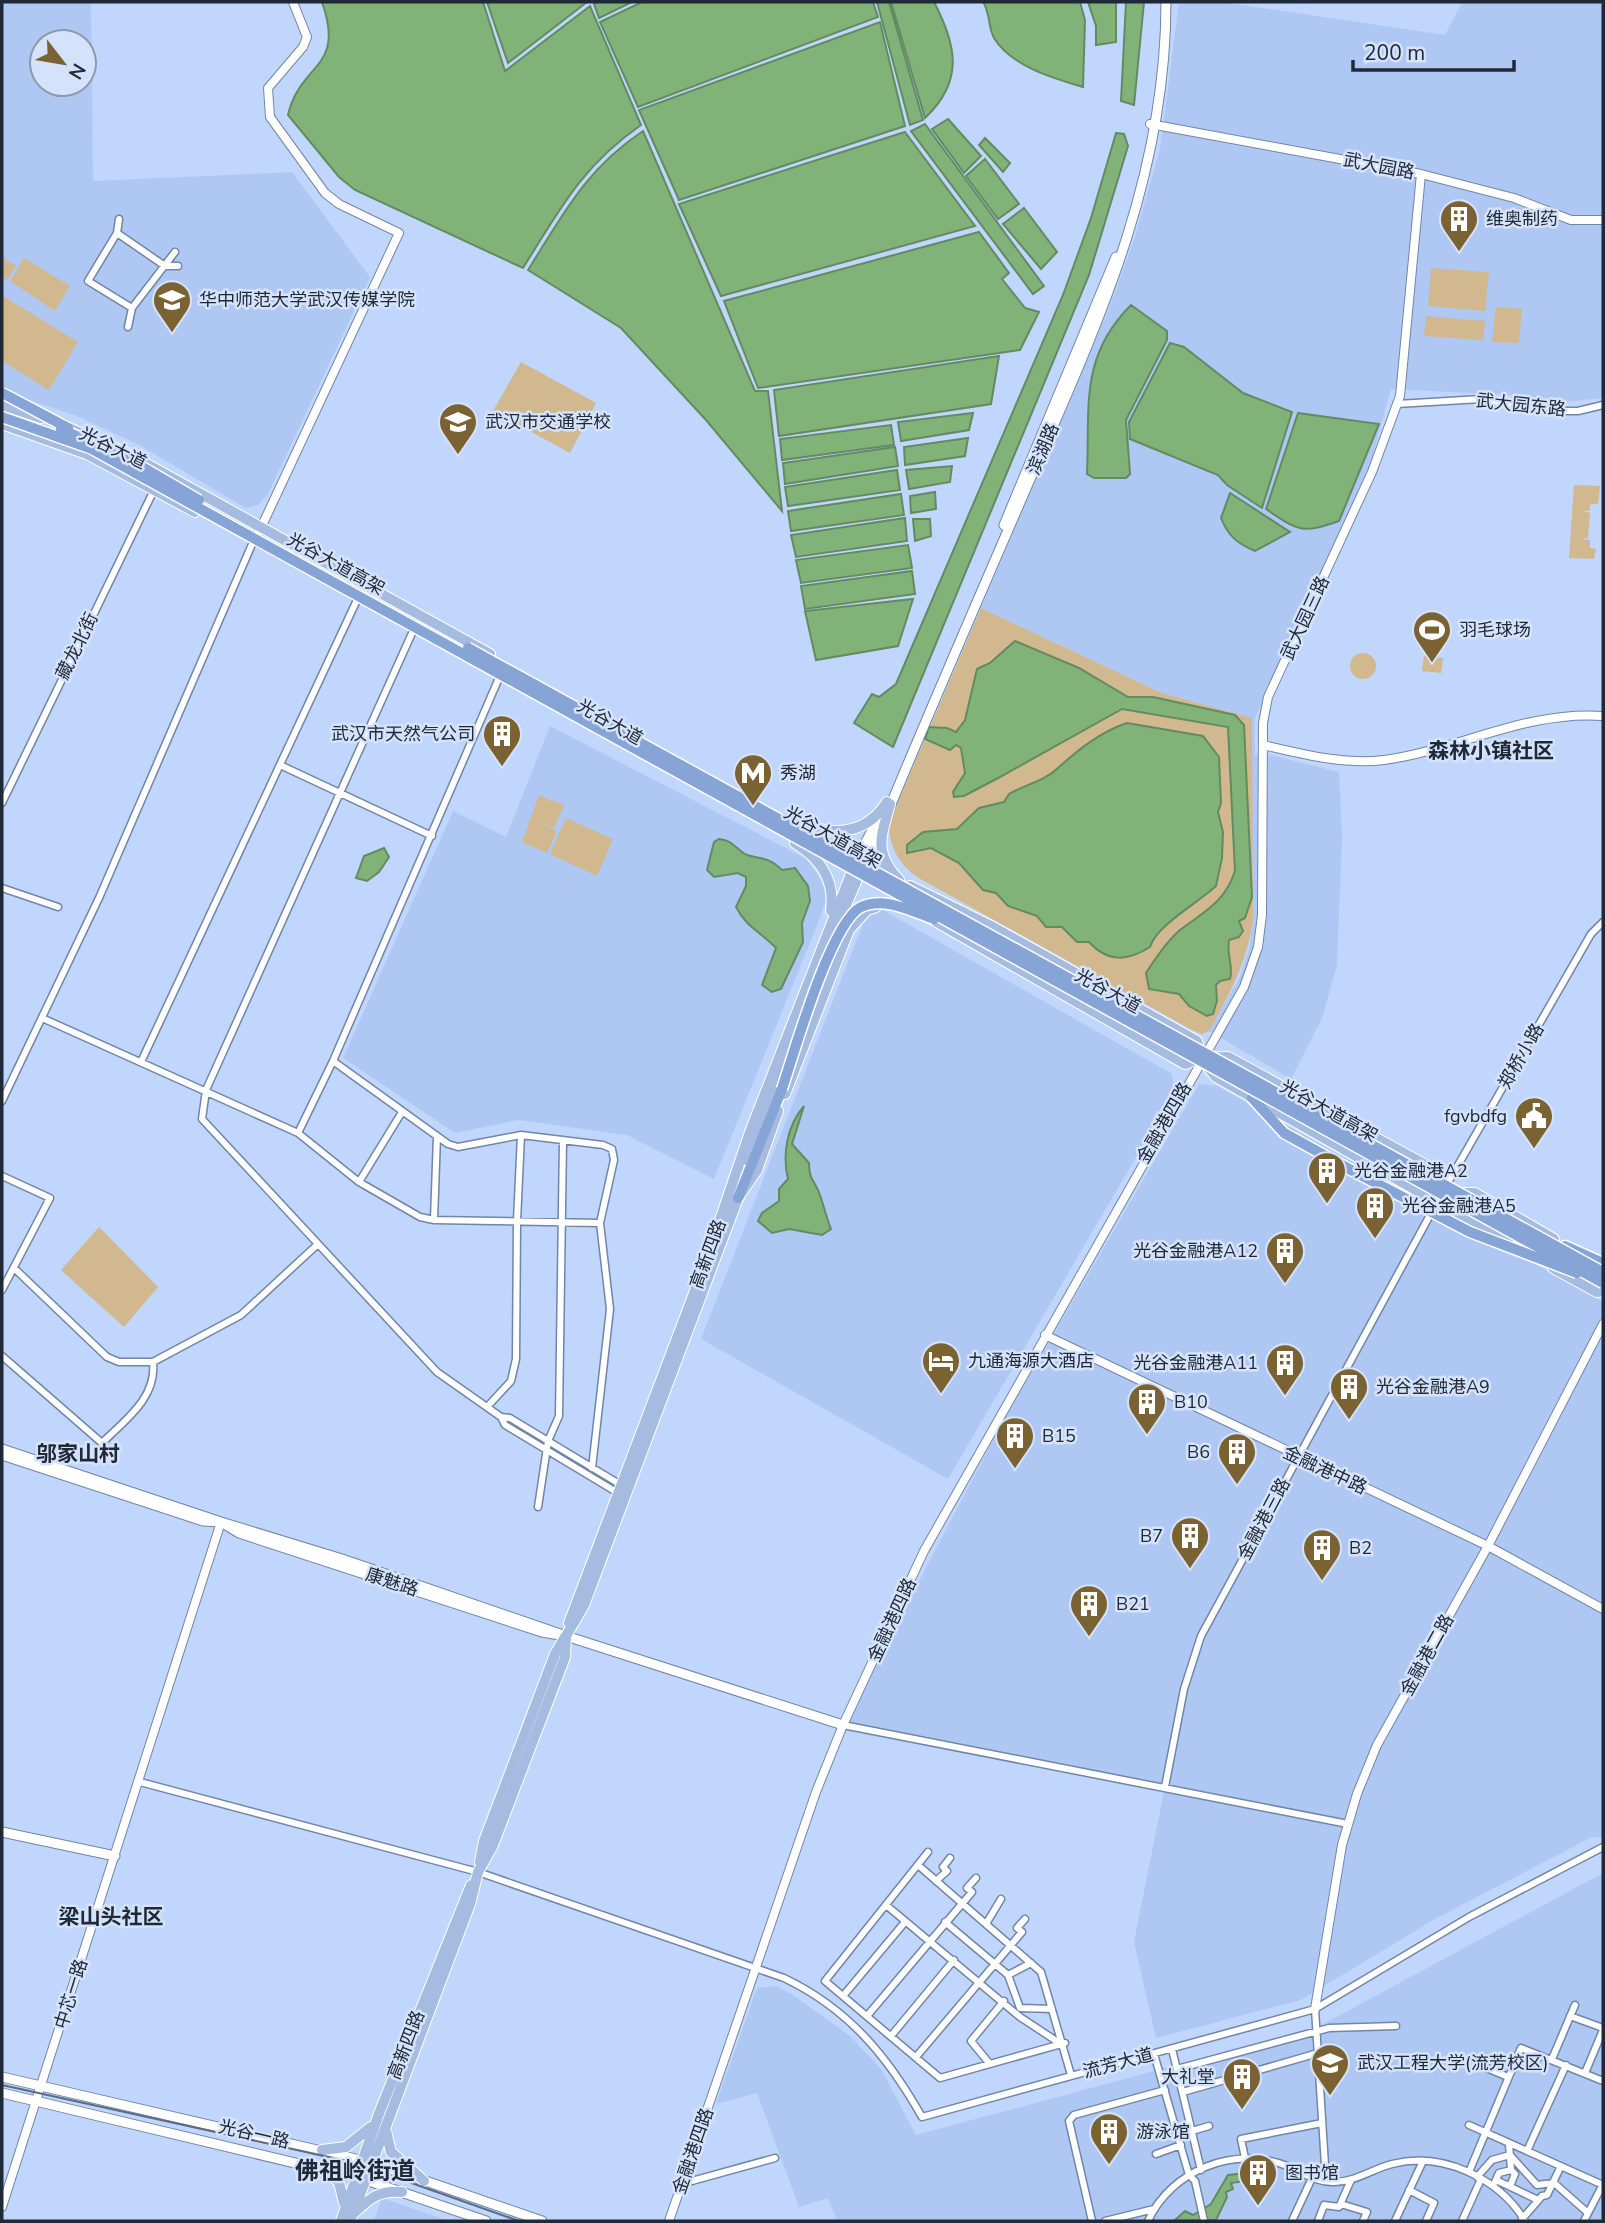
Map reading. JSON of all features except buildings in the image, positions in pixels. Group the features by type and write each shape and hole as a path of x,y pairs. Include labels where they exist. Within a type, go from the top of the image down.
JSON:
{"highway":[{"path":"2,393 102,446"},
{"name":"光谷大道高架","path":"2,407 102,446 1602,1273"},
{"name":"光谷大道高架","path":"2,417 92,449 985,942 1602,1273"},
{"path":"738,1198 782,1089 830,953 851,913 862,906 888,904 934,919 985,942"},
{"path":"1252,1098 1284,1133 1470,1232 1602,1273"},
{"path":"1565,1246 1602,1273"}],"main road":[{"name":"滨湖路","path":"855,875 888,803 1121,246 1138,189 1152,124 1166,43 1164,2"},
{"name":"光谷大道","path":"2,407 93,436 786,820 995,928 1197,1041 1201,1058 1216,1077 1420,1193 1475,1193 1565,1246"},
{"name":"光谷大道","path":"2,424 87,454 253,542 855,875 1185,1064 1201,1058 1228,1057 1390,1144 1433,1169 1442,1193 1461,1216 1597,1292 1603,1292"},
{"path":"786,820 809,828 840,833 870,821 888,803"},
{"path":"888,803 880,840 882,857 899,880"},
{"path":"795,843 813,854 828,876 832,890 829,927"},
{"name":"高新四路","path":"346,2219 361,2178 362,2160 380,2112 462,1901 493,1844 565,1657 566,1636 576,1601 829,927 855,875"},
{"name":"高新四路","path":"566,1636 584,1605 738,1198 750,1153 855,875"},
{"name":"高新四路","path":"738,1198 757,1170 849,930 867,910 891,905 924,914"},
{"name":"康魅路","path":"2,1449 220,1522 239,1533 542,1632 566,1636 843,1725"},
{"name":"康魅路","path":"2,1455 203,1521 220,1522"},
{"path":"2,1834 114,1858"},
{"name":"高新四路","path":"361,2178 373,2163 470,1904 478,1872"},
{"name":"光谷一路","path":"2,2077 362,2160 542,2221"},
{"name":"光谷一路","path":"2,2093 361,2178 486,2221"},
{"path":"322,2150 346,2147 359,2140 380,2112"},
{"path":"386,2125 391,2152 424,2181"},
{"path":"321,2169 330,2173 342,2189 346,2219"},
{"path":"346,2219 372,2196 387,2191 402,2192"}],"street":[{"path":"2,1101 104,885 253,542 399,233 339,204 325,192 270,117 268,88 303,47 307,37 293,2"},
{"name":"武大园路","path":"1152,124 1421,174 1514,198 1571,220 1603,220"},
{"name":"武大园三路","path":"1201,1058 1244,987 1258,947 1262,915 1262,744 1268,696 1372,472 1397,404 1402,377 1421,174"},
{"path":"88,281 117,233 120,219"},
{"path":"117,233 165,267 178,266"},
{"path":"128,327 132,307 175,252"},
{"path":"78,281 88,281 132,307"},
{"name":"武大园东路","path":"1397,404 1481,399 1552,411 1578,411 1603,405"},
{"name":"藏龙北街","path":"2,803 4,791 153,490"},
{"path":"141,1062 357,600"},
{"path":"413,631 206,1090 202,1119 437,1372 487,1407 501,1418 505,1425 619,1489"},
{"path":"298,1133 333,1061 499,678"},
{"path":"1262,744 1329,759 1384,760 1535,721 1603,716"},
{"path":"280,765 432,836"},
{"path":"2,888 58,907"},
{"name":"郑桥小路","path":"1442,1193 1591,934 1603,922"},
{"path":"42,1018 298,1133 359,1182 420,1217 433,1220 600,1223"},
{"name":"金融港四路","path":"669,2221 816,1792 843,1725 924,1551 1201,1058"},
{"path":"333,1061 436,1136 458,1147 521,1135 603,1145 612,1149 614,1160 600,1223 610,1309 592,1468"},
{"path":"359,1182 402,1112"},
{"path":"487,1407 511,1381 516,1359 521,1135"},
{"path":"433,1220 436,1136"},
{"path":"538,1507 548,1441 559,1416 563,1140"},
{"path":"2,1176 50,1198 2,1290"},
{"name":"金融港三路","path":"1165,1787 1184,1689 1201,1636 1442,1193"},
{"path":"13,1268 107,1357 118,1362 153,1362 241,1315 318,1244"},
{"name":"金融港二路","path":"1315,2009 1348,1824 1377,1745 1488,1546 1603,1324"},
{"name":"金融港中路","path":"1045,1335 1488,1546 1603,1608"},
{"path":"2,1356 102,1443 147,1397 154,1375 153,1362"},
{"path":"501,1418 510,1418 592,1468 619,1489"},
{"name":"中芯一路","path":"2,2207 140,1782 220,1522"},
{"path":"843,1725 1348,1824"},
{"path":"140,1782 478,1872 756,1968"},
{"name":"流芳大道","path":"756,1968 806,1989 854,2024 886,2058 922,2117 1315,2009 1469,1917 1585,1859 1603,1847"},
{"path":"928,1852 825,1981 940,2078 1063,2044"},
{"path":"936,1881 947,1871 943,1867 950,1858"},
{"path":"918,1865 1041,1972 1071,2076"},
{"path":"867,2016 972,1892 967,1888 976,1878"},
{"path":"986,1924 1001,1899"},
{"path":"886,1905 1033,2027 1063,2044"},
{"path":"916,2057 1022,1932 1017,1928 1025,1919"},
{"path":"843,1996 905,1922"},
{"path":"945,1922 1008,1975 1020,2008 1052,2009"},
{"path":"1008,1975 1033,1965 1039,1959"},
{"path":"891,2036 954,1960"},
{"path":"989,2063 971,2041 1004,2001"},
{"path":"1552,2059 1575,2005"},
{"path":"1315,2009 1326,2181"},
{"path":"1570,2016 1603,2029 1585,2073"},
{"path":"1177,2069 1329,2028 1396,2026"},
{"path":"1469,2172 1521,2048 1603,2081"},
{"path":"1172,2049 1201,2168"},
{"path":"1183,2092 1318,2053"},
{"path":"1154,2054 1205,2221"},
{"path":"1527,2151 1566,2065"},
{"path":"1482,2066 1508,2077"},
{"path":"1091,2221 1086,2181 1069,2125 1071,2118 1165,2091"},
{"path":"1245,2158 1241,2139 1322,2123"},
{"path":"1469,2125 1603,2185 1584,2221"},
{"path":"1192,2131 1209,2126"},
{"path":"1509,2144 1511,2170 1515,2174 1510,2186"},
{"path":"1156,2154 1181,2145"},
{"path":"1462,2221 1479,2178 1492,2160 1510,2155"},
{"path":"1510,2155 1537,2185 1553,2183 1588,2213"},
{"path":"681,2184 775,2158"},
{"path":"1148,2221 1154,2209 1171,2189 1192,2178 1201,2168 1223,2160 1245,2158 1288,2166 1312,2178 1326,2181 1351,2180 1389,2165 1423,2161 1469,2172 1479,2178 1510,2186 1538,2200"},
{"path":"1395,2221 1423,2161"},
{"path":"1494,2183 1523,2220 1538,2200 1547,2195 1561,2166"},
{"path":"1494,2183 1499,2173 1511,2170"},
{"path":"1292,2221 1312,2178"},
{"path":"1318,2221 1324,2205 1339,2207 1351,2180"},
{"path":"1409,2190 1434,2203 1426,2221"},
{"path":"1341,2204 1367,2212 1363,2221"},
{"path":"1105,2221 1154,2209"}],"shaded area":[{"name":"华中师范大学武汉传媒学院","path":"2,2 91,2 91,28 28,28 28,98 92,98 93,181 292,172 370,277 268,494 258,505 246,508 139,445 77,416 2,391"},
{"path":"322,2 483,2 505,71 590,6 641,125 587,173 523,268 355,190 339,177 288,115 294,98 325,54 328,24"},
{"path":"487,2 587,2 508,63"},
{"path":"632,2 599,18 594,4"},
{"path":"642,2 873,2 878,17 638,107 600,22"},
{"path":"877,2 889,2 923,120 910,125"},
{"path":"891,2 934,2 948,33 952,48 951,77 938,104 925,118"},
{"path":"983,2 1080,2 1085,20 1083,87 1034,70 1001,48 994,38"},
{"path":"1088,2 1116,2 1116,42 1096,45 1096,26"},
{"path":"1126,2 1144,2 1134,105 1121,101"},
{"path":"1179,2 1222,2 1445,35 1462,2 1603,2 1603,398 1556,403 1509,395 1391,389 1368,472 1255,718 1255,756 1271,755 1339,772 1342,839 1337,965 1322,1018 1291,1079 1209,1031 1239,979 1249,949 1253,920 1251,718 1162,693 981,608 1108,311 1134,240 1160,149"},
{"path":"880,22 905,126 679,200 639,110"},
{"path":"948,119 981,156 964,173 932,129"},
{"path":"925,124 1044,286 1033,294 911,131"},
{"path":"643,131 755,391 768,391 782,511 706,420 621,328 528,270 565,211 591,177"},
{"path":"905,132 975,226 721,296 679,204"},
{"path":"1116,133 1124,134 1128,146 1089,275 893,747 854,723 872,694 879,697 896,684 1063,295 1091,218"},
{"path":"985,138 1010,163 1003,172 979,145"},
{"path":"985,159 1019,204 998,219 966,176"},
{"path":"1024,208 1057,252 1041,269 1003,224"},
{"path":"979,232 1009,273 1002,279 1025,308 1039,312 1020,350 758,388 724,301"},
{"path":"2,257 16,266 7,280 2,277"},
{"path":"24,258 70,286 55,311 10,281"},
{"path":"1431,268 1489,272 1485,311 1428,306"},
{"path":"3,296 78,342 49,390 2,361"},
{"path":"1131,305 1167,331 1167,340 1126,420 1130,474 1126,478 1094,478 1087,474 1089,405 1095,364 1114,324"},
{"path":"1496,307 1522,309 1519,343 1492,342"},
{"path":"1426,316 1485,321 1483,340 1424,336"},
{"path":"1170,343 1184,347 1243,393 1292,412 1262,508 1227,485 1218,475 1130,439 1129,422"},
{"path":"999,356 991,404 779,436 774,390"},
{"path":"521,362 596,403 570,453 493,411"},
{"path":"973,413 969,430 901,441 898,422"},
{"path":"1298,413 1379,424 1339,521 1308,529 1293,526 1266,509"},
{"path":"891,425 894,445 782,460 780,439"},
{"path":"968,438 965,456 905,465 904,447"},
{"path":"895,447 898,466 785,484 783,463"},
{"path":"952,466 950,482 909,489 906,470"},
{"path":"897,470 900,490 788,506 785,487"},
{"path":"1574,485 1600,486 1598,504 1591,504 1589,511 1582,511 1590,513 1588,538 1580,539 1590,540 1590,548 1596,549 1594,559 1569,558"},
{"path":"935,492 936,509 911,513 910,496"},
{"path":"1230,493 1290,532 1255,551 1243,545 1230,535 1221,518"},
{"path":"901,494 904,515 791,531 788,511"},
{"path":"905,518 907,541 796,557 791,535"},
{"path":"913,519 930,519 931,536 915,541"},
{"path":"908,545 912,568 801,583 796,560"},
{"path":"912,571 915,594 805,609 801,586"},
{"path":"913,599 898,646 816,660 805,611"},
{"path":"981,608 1162,693 1252,718 1253,920 1247,950 1237,977 1209,1031 1202,1034 1190,1029 917,877 896,853 890,839 889,823"},
{"path":"1015,641 1079,668 1128,697 1153,697 1235,715 1244,725 1252,897 1245,918 1239,921 1243,931 1239,937 1229,940 1230,979 1220,981 1216,985 1217,1001 1213,1014 1207,1016 1189,1006 1179,994 1149,989 1146,973 1175,934 1220,898 1235,871 1228,727 1122,709 964,796 954,797 953,792 965,773 961,748 956,745 950,750 925,739 929,727 947,728 956,732 965,720 977,669 990,663"},
{"path":"1363,653 1372,657 1376,666 1372,675 1363,679 1354,675 1350,666 1354,657"},
{"name":"羽毛球场","path":"1424,656 1443,658 1441,673 1422,671"},
{"path":"1127,723 1203,736 1219,757 1221,803 1218,812 1223,832 1222,858 1216,886 1160,931 1150,947 1126,957 1103,954 1089,942 1077,942 1062,927 1046,927 1037,916 1008,906 996,893 983,890 959,863 931,848 907,853 907,845 923,832 957,829 979,808 1004,802 1009,794 1047,776 1099,736"},
{"path":"550,726 805,858 818,875 827,895 714,1179 627,1135 518,1120 455,1133 343,1058 453,811 506,837"},
{"path":"539,795 550,800 549,804 552,800 564,805 554,828 540,823 557,831 547,853 522,842"},
{"path":"566,818 613,839 597,876 550,854"},
{"path":"719,839 730,842 746,854 770,861 782,870 795,868 808,886 810,901 802,923 803,942 781,989 772,992 762,985 776,948 750,925 736,907 746,886 746,877 738,873 714,877 707,870 714,842"},
{"path":"384,848 389,857 379,872 367,881 356,878 364,856"},
{"path":"881,909 1172,1074 1174,1092 948,1479 701,1339 866,916"},
{"path":"1199,1084 1217,1086 1603,1302 1603,1838 1592,1837 1435,1919 1301,2000 1156,2038 1134,1942 1165,1787 843,1725 1006,1416"},
{"path":"804,1106 792,1144 809,1163 811,1177 831,1229 822,1235 789,1229 772,1233 758,1221 762,1213 779,1201 779,1189 788,1179 787,1141 793,1122"},
{"path":"99,1227 158,1287 124,1327 61,1270"},
{"name":"武汉工程大学(流芳校区)","path":"1603,1873 1603,2221 837,2221 828,2198 799,2207 757,2093 716,2104 757,1988 775,1986 793,1995 850,2036 881,2069 916,2135 1318,2027"},
{"path":"1246,2173 1259,2179 1231,2183 1233,2189 1226,2192 1227,2197 1216,2220 1174,2221 1185,2211 1193,2215 1211,2204 1228,2175"},
{"path":"382,2198 449,2221 374,2221"}],"tram line":[{"path":"2,2085 352,2162 519,2221"}],"place":[{"name":"维奥制药","path":"1459,253"},
{"name":"华中师范大学武汉传媒学院","path":"172,334"},
{"name":"武汉市交通学校","path":"458,456"},
{"name":"羽毛球场","path":"1432,664"},
{"name":"武汉市天然气公司","path":"502,768"},
{"name":"秀湖","path":"753,807"},
{"name":"fgvbdfg","path":"1534,1150"},
{"name":"光谷金融港A2","path":"1327,1205"},
{"name":"光谷金融港A5","path":"1375,1240"},
{"name":"光谷金融港A12","path":"1285,1285"},
{"name":"九通海源大酒店","path":"941,1395"},
{"name":"光谷金融港A11","path":"1285,1397"},
{"name":"光谷金融港A9","path":"1349,1421"},
{"name":"B10","path":"1147,1436"},
{"name":"B15","path":"1015,1470"},
{"name":"B6","path":"1237,1486"},
{"name":"B7","path":"1190,1570"},
{"name":"B2","path":"1322,1582"},
{"name":"B21","path":"1089,1638"},
{"name":"武汉工程大学(流芳校区)","path":"1330,2097"},
{"name":"大礼堂","path":"1242,2111"},
{"name":"游泳馆","path":"1109,2166"},
{"name":"图书馆","path":"1258,2207"}],"district":[{"name":"森林小镇社区","path":"1491,751"},
{"name":"邬家山村","path":"78,1454"},
{"name":"梁山头社区","path":"111,1917"},
{"name":"佛祖岭街道","path":"355,2171"}]}
